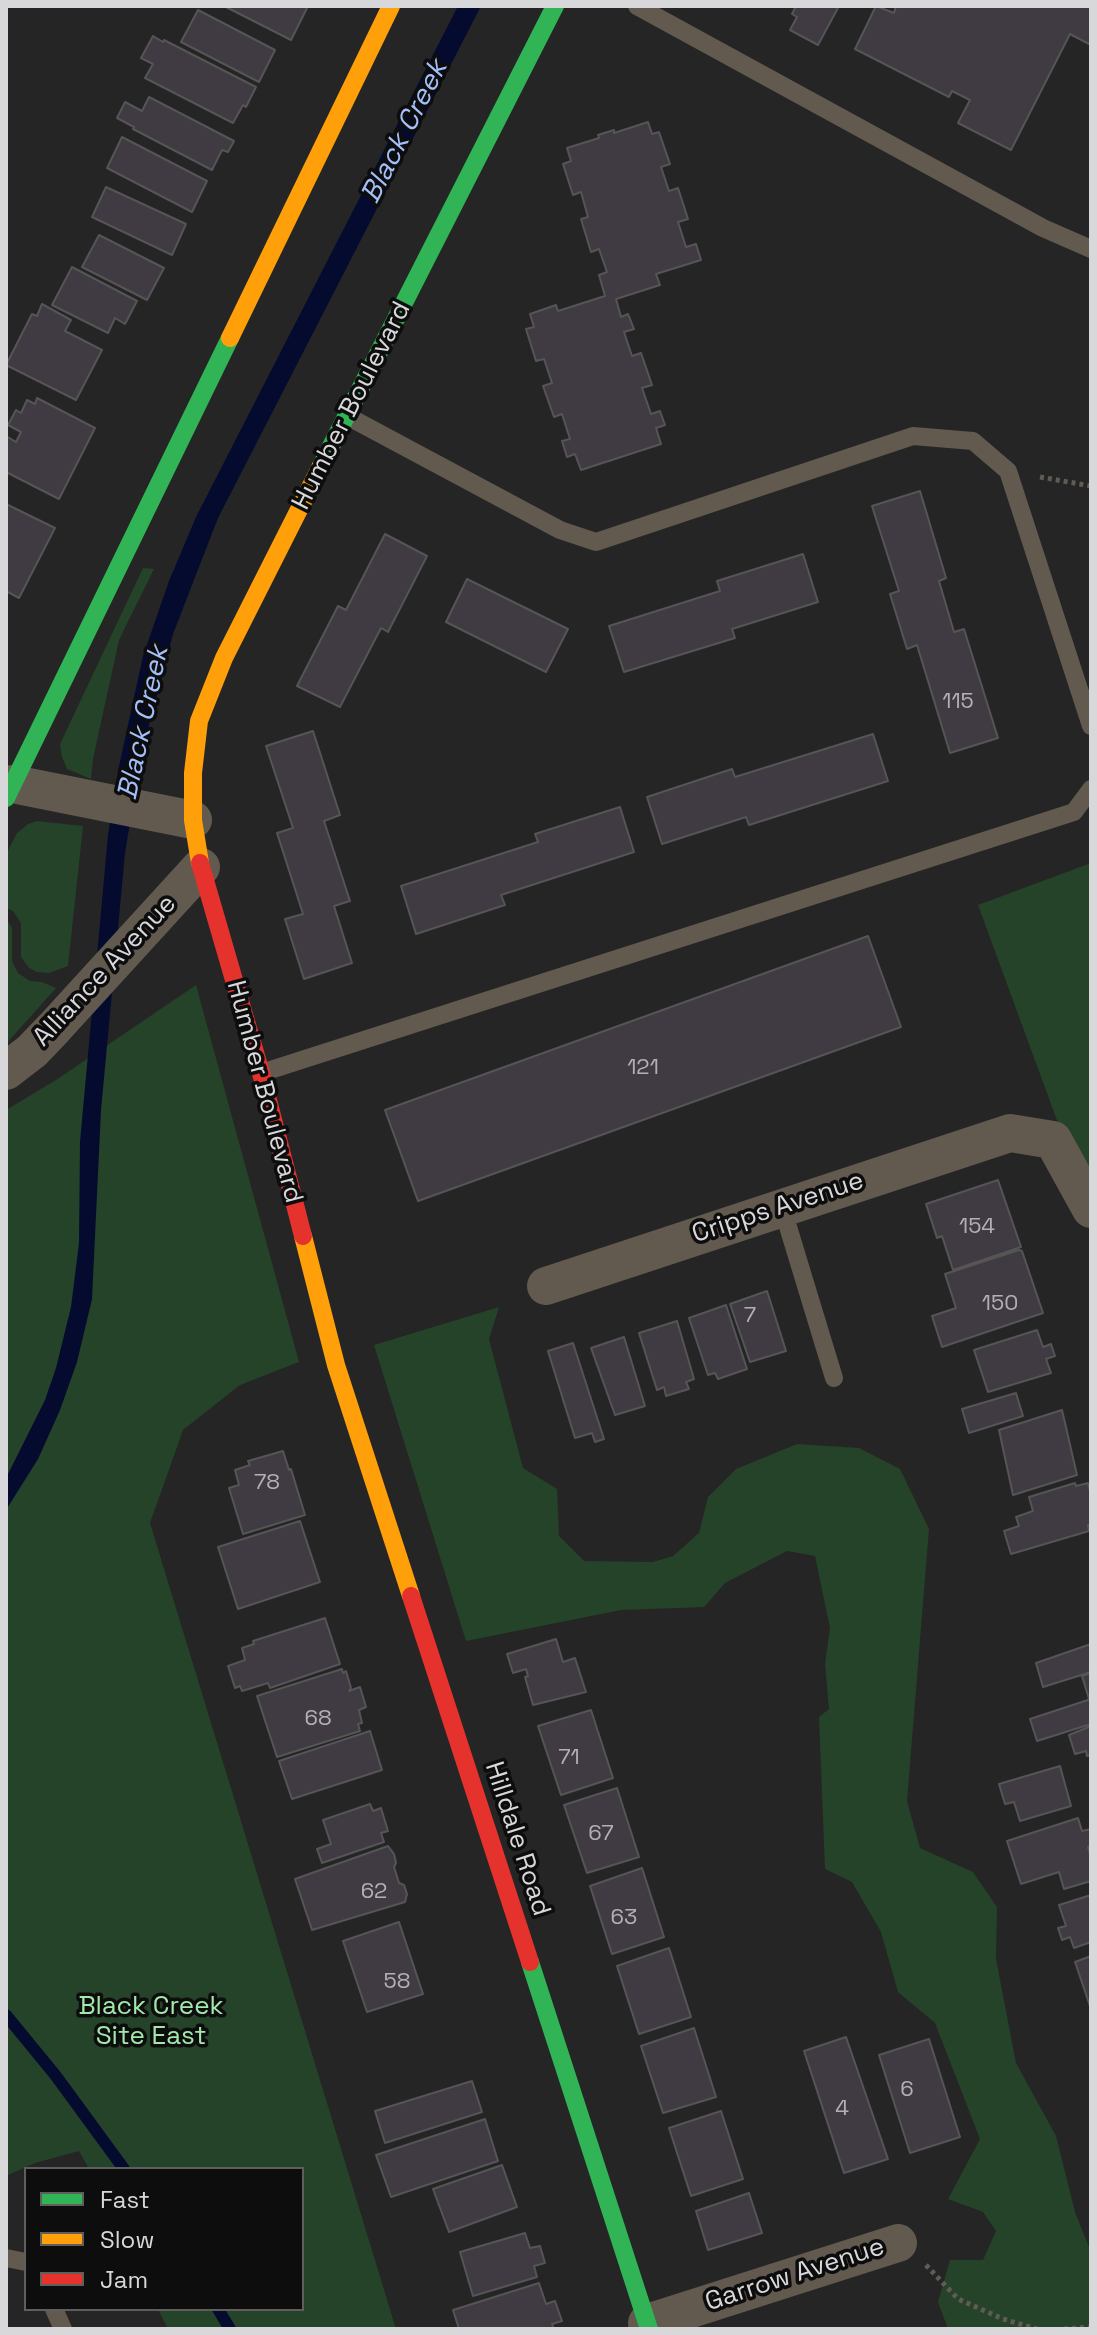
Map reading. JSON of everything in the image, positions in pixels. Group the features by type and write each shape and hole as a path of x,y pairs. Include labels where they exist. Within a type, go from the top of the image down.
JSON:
{"street":[{"path":"193,820 86,800 9,791 391,6"},
{"name":"Humber Boulevard","path":"336,1365 261,1073 201,867 193,820 193,773 199,721 224,658 555,6"},
{"name":"Alliance Avenue","path":"6,1071 32,1051 54,1028 201,867"},
{"name":"Cripps Avenue","path":"546,1286 1010,1133 1053,1140 1091,1209"},
{"name":"Hilldale Road","path":"336,1365 648,2326"},
{"name":"Garrow Avenue","path":"648,2326 910,2252"}],"lane":[{"path":"637,6 1043,228 1091,249"},
{"path":"347,416 560,530 596,542 913,436 973,441 1008,471 1091,726"},
{"path":"261,1073 1074,812 1091,789"},
{"path":"782,1207 834,1378"}],"path":[{"path":"1008,471 1091,486"},
{"path":"910,2252 958,2299 1003,2319 1037,2329"},
{"path":"1064,2329 1091,2327"}],"green space":[{"path":"143,568 154,569 119,640 91,779 67,769 60,744"},
{"path":"37,821 83,826 68,966 49,973 29,968 21,957 21,923 13,911 6,908 6,854 17,833"},
{"path":"1091,863 1091,1176 1062,1134 978,905"},
{"path":"6,918 12,928 12,961 18,973 30,981 56,988 6,1044"},
{"name":"Black Creek Site East","path":"196,985 299,1362 240,1385 183,1430 150,1523 396,2329 168,2329 159,2311 304,2311 304,2167 88,2167 79,2151 35,2163 6,2176 6,1110 56,1080"},
{"path":"499,1307 489,1339 523,1468 557,1489 559,1536 584,1561 653,1562 673,1556 699,1533 708,1497 736,1469 797,1444 859,1448 900,1469 929,1529 907,1801 920,1848 973,1872 997,1907 996,1959 1016,2063 1056,2136 1075,2212 1091,2252 1091,2329 948,2329 938,2302 950,2260 983,2260 996,2231 983,2212 948,2199 980,2139 935,2023 898,1992 881,1932 852,1882 825,1869 819,1717 829,1709 825,1664 830,1628 815,1556 787,1551 725,1583 704,1607 621,1610 466,1641 374,1345"}],"water":[{"name":"Black Creek","path":"458,6 481,6 218,518 173,634 141,755 125,853 101,1110 92,1299 77,1362 60,1410 38,1459 6,1510 6,1478 45,1400 71,1307 79,1243 80,1142 108,835 118,771 143,656 169,581 196,517"}],"building":[{"path":"224,6 304,6 307,8 291,40"},
{"path":"796,6 839,6 818,45 790,30 797,17 792,14"},
{"path":"876,6 894,13 896,6 1091,6 1091,45 1070,34 1011,150 958,123 970,100 952,91 949,97 855,49"},
{"path":"198,10 275,50 259,82 181,42"},
{"path":"153,36 256,87 233,123 145,78 153,64 141,58"},
{"path":"149,97 234,141 228,152 222,150 212,170 117,118 125,102 142,111"},
{"path":"648,122 652,134 659,132 670,164 661,167 669,191 678,188 688,219 678,222 686,247 696,244 701,260 656,274 660,285 616,299 621,317 628,314 634,329 624,332 632,356 641,353 652,385 642,388 651,414 660,411 665,425 656,428 661,444 581,470 575,454 567,457 562,441 570,439 562,414 554,417 543,386 552,383 544,359 536,361 526,329 534,327 530,314 556,305 558,311 605,296 599,275 607,272 599,249 591,252 581,219 588,217 581,192 573,195 563,164 571,161 567,148 599,138 598,135"},
{"path":"122,137 207,181 192,212 107,168"},
{"path":"106,187 186,224 172,255 92,217"},
{"path":"99,235 164,268 147,300 82,267"},
{"path":"72,267 137,301 125,324 115,318 108,333 52,305"},
{"path":"42,304 71,320 65,331 102,350 76,400 6,365 32,314 37,316"},
{"path":"37,398 95,428 59,499 6,472 6,436 16,442 21,432 8,425 16,410 21,413 27,400 35,404"},
{"path":"920,491 946,578 939,581 954,632 964,629 998,738 950,753 917,645 907,649 890,594 899,591 872,506"},
{"path":"6,504 55,528 19,598 6,591"},
{"path":"385,534 427,556 388,632 381,628 340,707 297,686 338,606 346,610"},
{"path":"803,554 818,602 732,629 735,638 624,672 609,626 720,591 717,581"},
{"path":"467,579 568,629 546,672 446,622"},
{"path":"313,731 340,815 324,821 350,901 334,906 352,963 304,979 285,919 303,914 277,833 293,828 266,746"},
{"path":"873,734 888,781 749,825 746,817 662,844 647,797 732,769 735,777"},
{"path":"620,807 634,852 501,895 505,905 416,934 401,886 538,842 535,834"},
{"path":"868,936 901,1027 418,1201 385,1110"},
{"path":"998,1180 1021,1247 953,1270 942,1236 937,1238 926,1204"},
{"path":"1022,1251 1043,1313 942,1347 932,1316 956,1308 945,1274"},
{"path":"767,1291 786,1351 750,1362 730,1304"},
{"path":"726,1305 747,1369 718,1379 715,1373 708,1375 689,1318"},
{"path":"677,1321 694,1379 686,1382 689,1389 666,1396 664,1387 657,1390 639,1333"},
{"path":"1037,1330 1043,1347 1051,1344 1055,1356 1046,1359 1051,1373 988,1392 974,1350"},
{"path":"624,1337 645,1406 615,1415 591,1348"},
{"path":"573,1343 604,1439 595,1442 592,1433 575,1438 548,1351"},
{"path":"1016,1393 1023,1416 969,1433 962,1409"},
{"path":"1062,1410 1077,1475 1013,1495 999,1430"},
{"path":"283,1451 305,1515 243,1534 229,1488 239,1485 235,1470 250,1465 248,1461"},
{"path":"1075,1483 1076,1486 1088,1483 1091,1495 1089,1531 1011,1554 1004,1531 1019,1526 1016,1517 1033,1511 1029,1497"},
{"path":"300,1521 320,1582 238,1609 218,1547"},
{"path":"325,1618 340,1664 270,1688 268,1683 242,1691 240,1686 235,1688 228,1666 245,1660 242,1648 254,1644 253,1641"},
{"path":"556,1639 563,1662 575,1658 586,1692 533,1705 525,1677 528,1676 526,1669 513,1673 507,1654"},
{"path":"1091,1644 1091,1672 1043,1687 1036,1663"},
{"path":"342,1669 343,1673 346,1671 351,1688 349,1691 360,1687 366,1707 359,1710 360,1731 277,1757 257,1696"},
{"path":"1091,1673 1091,1698 1089,1699 1082,1676"},
{"path":"1091,1699 1091,1724 1037,1741 1030,1719"},
{"path":"591,1710 613,1778 561,1795 538,1726"},
{"path":"1091,1726 1091,1755 1087,1756 1086,1751 1075,1754 1069,1735"},
{"path":"370,1731 382,1770 292,1799 279,1761"},
{"path":"1060,1766 1071,1806 1020,1821 1014,1802 1005,1804 999,1784"},
{"path":"617,1788 639,1857 587,1873 564,1805"},
{"path":"370,1804 373,1811 381,1808 388,1831 381,1833 384,1842 322,1863 317,1849 331,1844 323,1820"},
{"path":"1078,1818 1082,1831 1091,1829 1091,1846 1088,1847 1091,1881 1064,1889 1059,1872 1021,1884 1007,1841"},
{"path":"388,1846 394,1854 399,1883 404,1885 407,1894 405,1902 312,1930 295,1879"},
{"path":"642,1868 664,1937 612,1954 590,1886"},
{"path":"1091,1895 1091,1942 1074,1948 1070,1937 1062,1940 1058,1928 1066,1926 1059,1905"},
{"path":"399,1922 423,1994 367,2012 343,1941"},
{"path":"669,1948 691,2017 639,2034 617,1966"},
{"path":"1091,1956 1091,2009 1075,1962"},
{"path":"694,2028 716,2097 663,2113 641,2046"},
{"path":"846,2037 888,2159 844,2173 804,2051"},
{"path":"929,2039 960,2137 910,2153 879,2055"},
{"path":"472,2081 482,2112 385,2143 375,2111"},
{"path":"721,2111 743,2179 691,2196 669,2128"},
{"path":"485,2119 498,2161 391,2197 376,2155"},
{"path":"502,2165 517,2207 449,2232 433,2189"},
{"path":"749,2193 762,2233 708,2250 696,2211"},
{"path":"525,2233 530,2248 540,2246 545,2263 534,2266 537,2277 473,2296 460,2252"},
{"path":"539,2283 546,2304 555,2301 562,2321 552,2324 554,2329 459,2329 453,2310"}],"waterway":[{"path":"6,2015 56,2076 123,2167"},
{"path":"219,2311 230,2329"}],"traffic: fast":[{"path":"321,466 555,6"},
{"path":"6,798 230,338"},
{"path":"530,1962 649,2329"}],"traffic: slow":[{"path":"230,338 391,6"},
{"path":"200,863 193,820 193,773 199,721 224,658 321,466"},
{"path":"303,1236 336,1365 411,1596"}],"traffic: jam":[{"path":"200,863 261,1073 303,1236"},
{"path":"411,1596 530,1962"}]}
